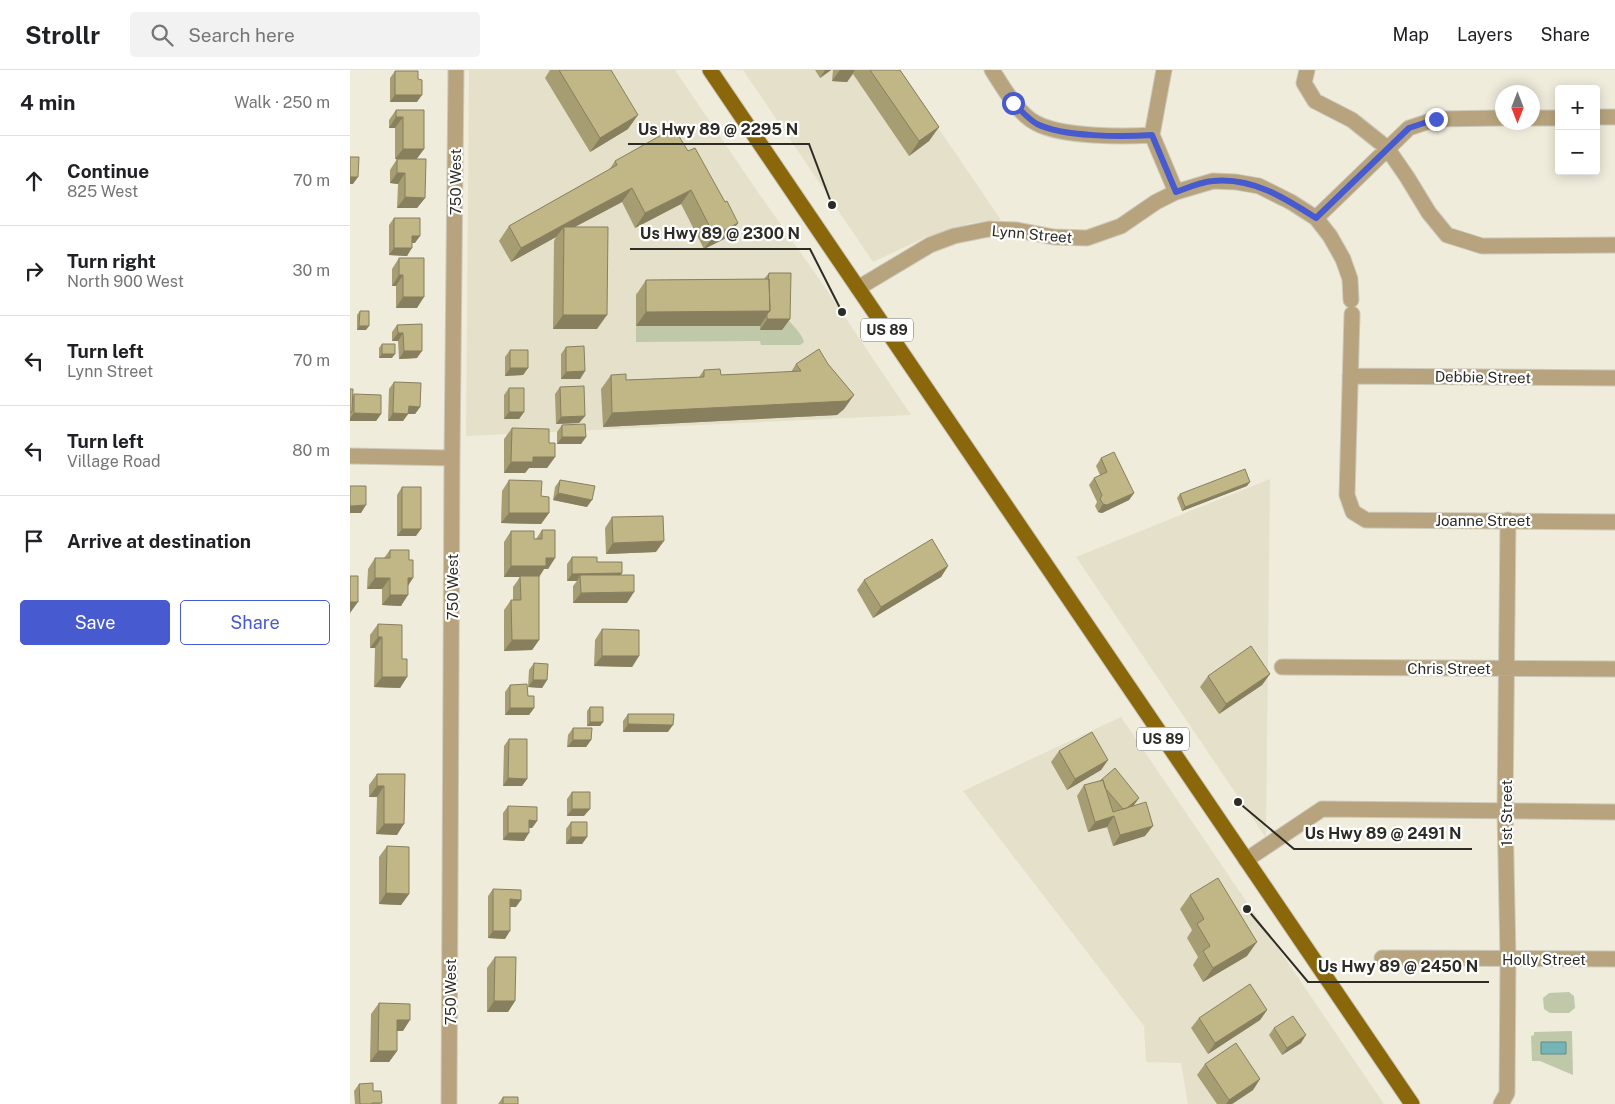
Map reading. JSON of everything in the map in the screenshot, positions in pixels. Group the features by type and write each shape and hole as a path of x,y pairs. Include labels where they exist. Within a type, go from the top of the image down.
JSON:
{"main road":[{"name":"US 89","path":"710,70 1412,1104"}],"street":[{"name":"750 West","path":"449,1104 456,70"},
{"path":"992,70 1013,103 1036,123 1062,132 1132,136 1152,135"},
{"path":"1164,70 1152,135 1176,192"},
{"path":"1307,70 1304,83 1315,101 1352,120 1387,148 1429,213 1447,235 1482,246 1615,245"},
{"path":"1600,117 1615,117"},
{"path":"1316,218 1409,128 1436,119 1495,118"},
{"path":"1540,118 1555,118"},
{"name":"Lynn Street","path":"858,288 930,245 954,236 989,229 1017,230 1054,237 1086,238 1121,226 1156,202 1176,192 1213,181 1260,186 1316,218 1330,236 1343,259 1350,279 1352,307 1347,495 1353,512"},
{"name":"Debbie Street","path":"1350,376 1615,378"},
{"path":"350,456 452,458"},
{"name":"Joanne Street","path":"1353,512 1366,520 1615,522"},
{"name":"1st Street","path":"1501,1104 1507,1093 1508,959 1505,811 1508,520"},
{"name":"Chris Street","path":"1282,667 1615,669"},
{"path":"1246,860 1322,809 1615,812"},
{"name":"Holly Street","path":"1382,958 1615,959"}],"shaded area":[{"path":"469,70 675,70 911,415 466,436"},
{"path":"743,70 899,70 1001,220 971,223 926,237 873,262"},
{"path":"1270,479 1266,838 1076,557"},
{"path":"1121,717 1384,1104 1188,1104 1181,1063 1146,1062 1144,1026 963,791"}],"green space":[{"path":"636,293 758,293 798,331 804,342 800,345 761,345 760,341 636,342"},
{"path":"1569,992 1574,996 1575,1008 1569,1013 1550,1013 1544,1009 1543,998 1549,993"},
{"path":"1572,1031 1573,1075 1540,1061 1532,1061 1531,1036 1534,1035 1534,1032"}],"water":[{"path":"1541,1042 1566,1042 1566,1054 1541,1054"}],"building":[{"path":"559,70 611,70 638,115 600,138"},
{"path":"870,70 900,70 939,127 919,141"},
{"path":"395,71 418,71 418,79 422,80 422,95 395,95"},
{"path":"396,110 424,110 424,149 403,149 403,117 396,117"},
{"path":"674,128 688,151 695,148 738,223 714,235 691,190 645,213 632,188 521,248 509,226 617,165 615,161"},
{"path":"350,157 359,157 358,177 350,177"},
{"path":"397,159 426,159 425,198 405,197 405,173 397,173"},
{"path":"394,218 420,218 420,236 412,236 412,248 394,248"},
{"path":"564,227 608,227 607,315 563,315"},
{"path":"399,258 424,258 424,297 403,297 403,275 399,275"},
{"path":"769,273 791,273 790,319 767,319 767,314 770,311"},
{"path":"769,279 770,311 646,312 646,280"},
{"path":"360,311 369,311 369,326 359,326"},
{"path":"422,324 422,351 404,351 403,333 398,333 397,325"},
{"path":"382,344 395,344 395,354 382,354"},
{"path":"584,346 585,371 566,372 566,347"},
{"path":"819,349 828,364 854,395 847,401 612,413 611,375 626,374 626,380 704,377 704,370 720,369 721,375 801,371 796,364"},
{"path":"510,350 528,350 528,368 510,368"},
{"path":"394,382 421,383 420,407 409,406 408,414 393,413"},
{"path":"584,386 585,416 561,417 560,387"},
{"path":"509,388 524,388 524,412 509,412"},
{"path":"350,389 353,389 352,412 350,412"},
{"path":"354,394 381,395 381,414 354,413"},
{"path":"585,424 586,437 562,437 562,425"},
{"path":"512,428 549,429 549,443 555,443 555,457 533,457 533,462 511,462"},
{"path":"1114,452 1134,493 1107,505 1103,504 1100,499 1102,495 1094,478 1107,472 1101,458"},
{"path":"1245,469 1250,482 1185,507 1180,494"},
{"path":"509,480 542,481 541,496 549,497 549,513 509,513"},
{"path":"560,480 595,486 592,500 558,493"},
{"path":"350,486 366,486 366,505 350,506"},
{"path":"402,487 421,487 421,529 402,529"},
{"path":"663,516 664,541 613,543 612,517"},
{"path":"542,530 555,530 555,558 546,558 546,566 511,566 511,531 534,531 534,539 542,539"},
{"path":"932,539 948,566 881,607 864,580"},
{"path":"390,550 409,550 409,560 413,560 413,578 408,578 408,595 390,595 390,578 375,578 375,558 390,558"},
{"path":"572,557 597,557 597,562 622,562 622,573 572,574"},
{"path":"580,575 634,575 634,592 581,593"},
{"path":"350,576 358,576 358,602 350,602"},
{"path":"520,576 539,576 539,640 512,640 511,600 521,600"},
{"path":"378,624 402,625 402,659 407,659 407,677 382,677 382,637 378,637"},
{"path":"602,629 639,630 639,656 602,656"},
{"path":"1251,646 1270,674 1226,704 1208,676"},
{"path":"534,663 548,664 547,680 533,680"},
{"path":"527,684 528,696 534,696 534,708 510,708 510,685"},
{"path":"590,707 603,707 603,722 590,722"},
{"path":"628,714 674,714 673,725 628,724"},
{"path":"573,728 592,728 591,740 573,740"},
{"path":"1092,732 1108,760 1075,779 1059,751"},
{"path":"509,739 527,739 527,779 508,778"},
{"path":"1115,768 1139,798 1123,809 1105,788 1103,780 1100,781"},
{"path":"377,774 405,774 404,824 384,824 384,786 377,786"},
{"path":"1103,780 1113,812 1146,802 1153,826 1120,835 1114,816 1095,822 1084,785"},
{"path":"572,792 590,792 590,809 572,809"},
{"path":"508,806 537,807 537,821 529,820 529,833 508,833"},
{"path":"571,822 587,822 587,837 571,837"},
{"path":"387,846 409,847 409,894 386,893"},
{"path":"1218,878 1257,942 1213,968 1203,951 1210,946 1197,924 1204,919 1190,895"},
{"path":"493,889 521,890 521,900 510,899 510,931 493,931"},
{"path":"495,957 516,957 515,1001 494,1001"},
{"path":"1250,984 1267,1010 1215,1043 1199,1018"},
{"path":"379,1003 410,1004 410,1020 397,1020 397,1051 378,1051"},
{"path":"1293,1016 1306,1035 1287,1048 1274,1028"},
{"path":"1236,1043 1260,1079 1229,1100 1205,1064"},
{"path":"373,1083 373,1091 381,1091 382,1103 360,1104 359,1084"},
{"path":"503,1097 518,1097 518,1104 503,1104"}],"place":[{"name":"Us Hwy 89 @ 2295 N","path":"832,205"},
{"name":"Us Hwy 89 @ 2300 N","path":"842,312"},
{"name":"Us Hwy 89 @ 2491 N","path":"1238,802"},
{"name":"Us Hwy 89 @ 2450 N","path":"1247,909"}],"route":[{"path":"1013,103 1036,123 1062,132 1132,136 1152,135 1176,192 1213,181 1260,186 1316,218 1409,128 1436,119"}]}
